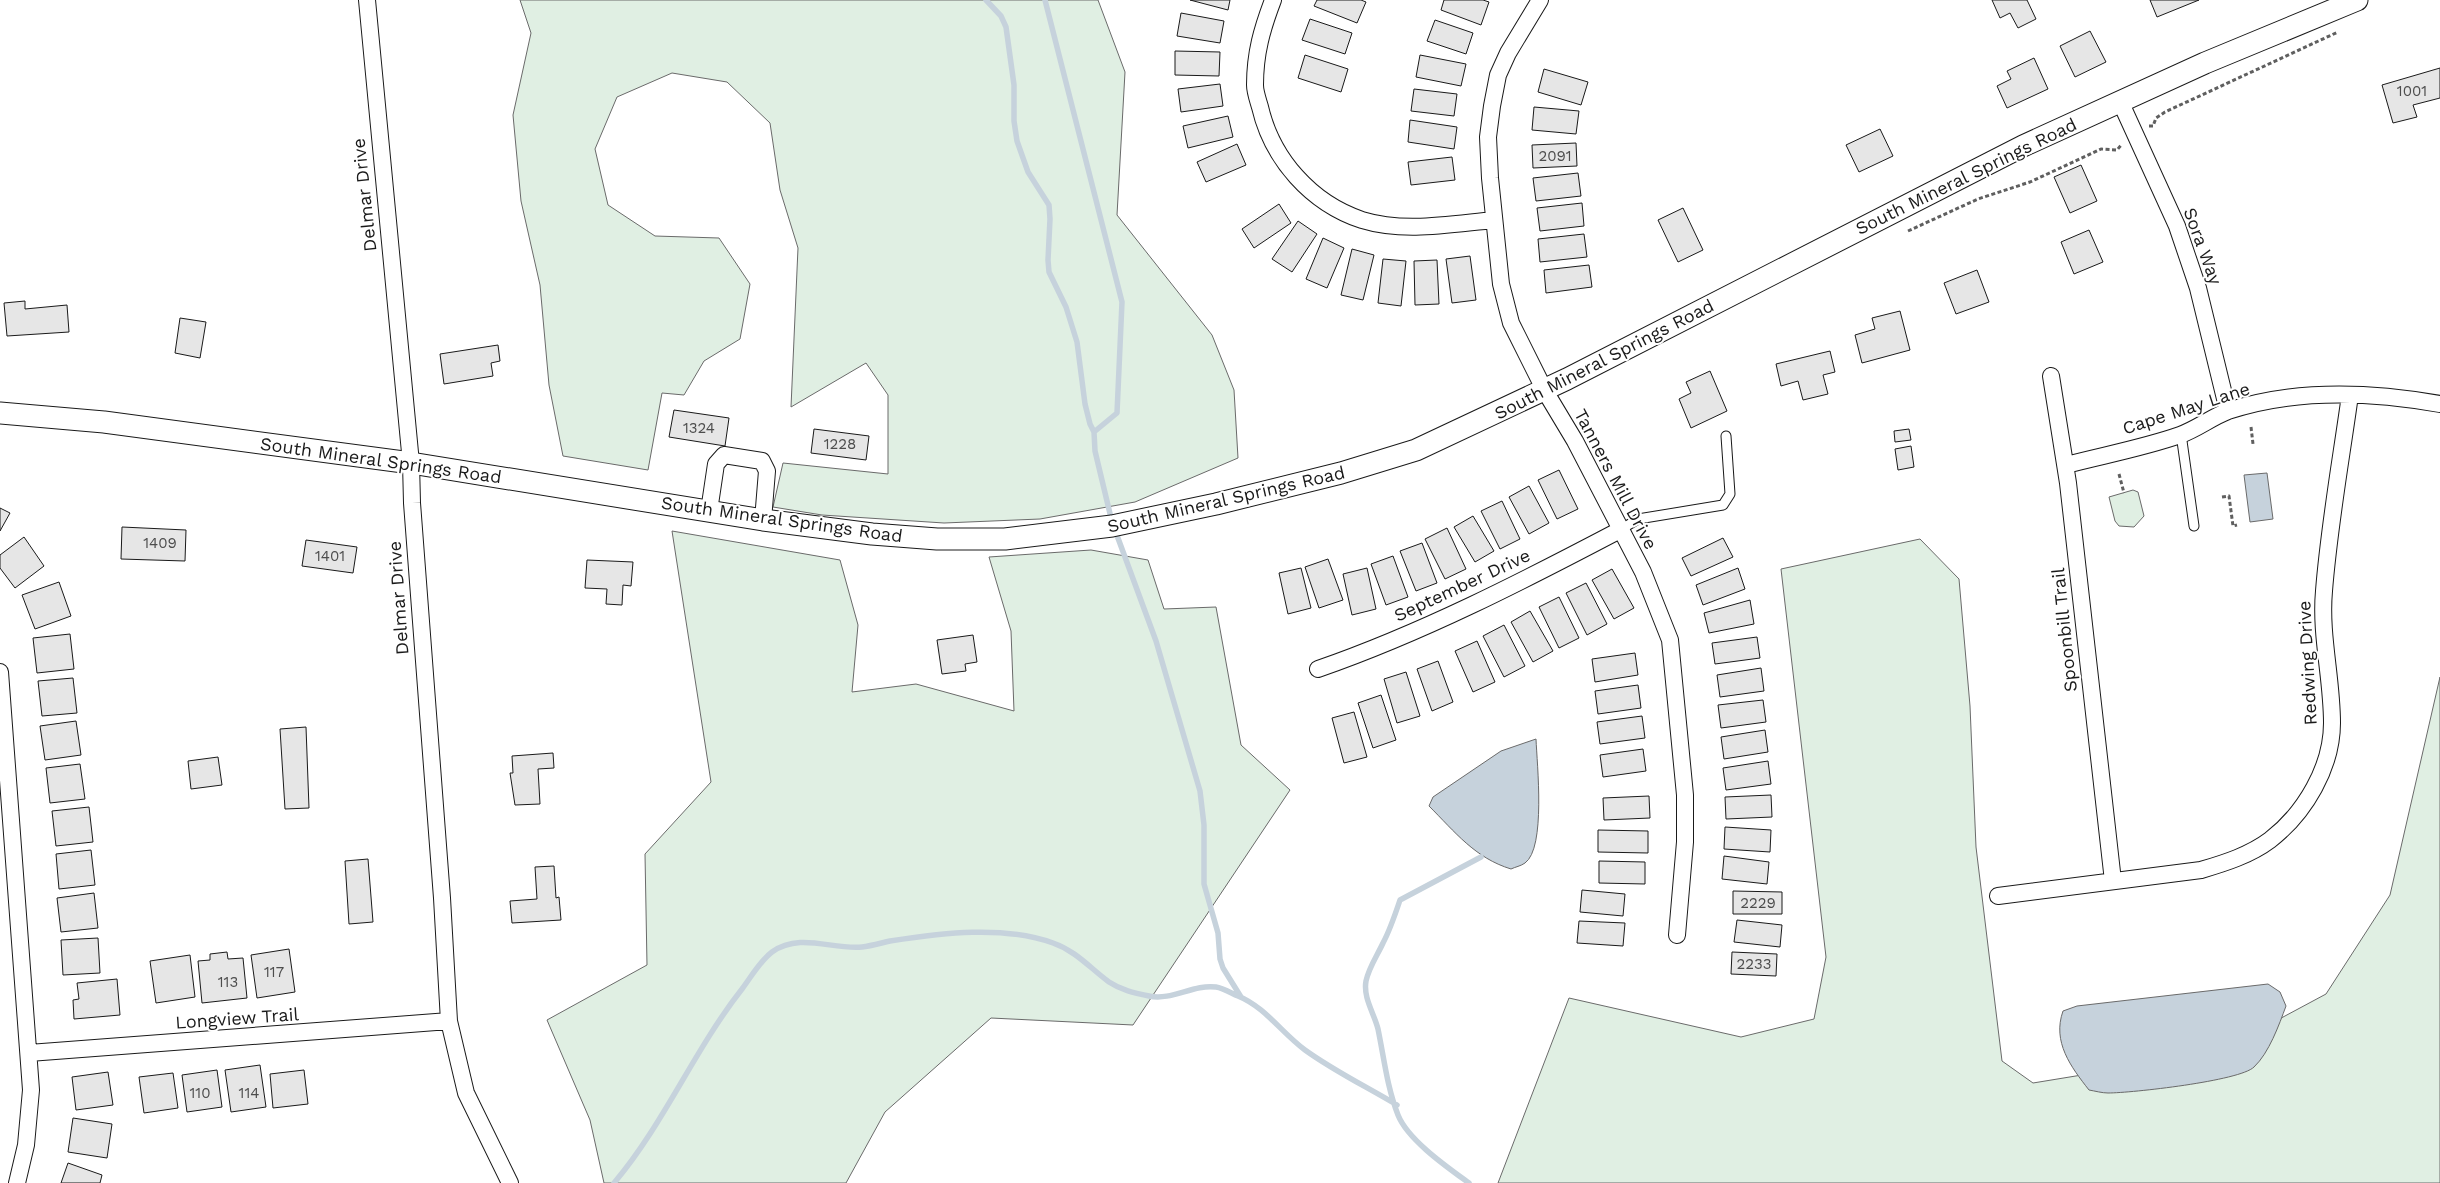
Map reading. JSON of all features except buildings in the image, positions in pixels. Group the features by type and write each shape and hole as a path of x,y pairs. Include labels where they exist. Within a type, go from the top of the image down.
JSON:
{"street":[{"name":"Delmar Drive","path":"367,0 411,463 412,513 442,898 449,1021 466,1093 510,1183"},
{"path":"1273,0 1260,36 1255,86 1264,126 1278,154 1298,179 1322,199 1342,211 1363,220 1409,227 1494,220"},
{"name":"Tanners Mill Drive","path":"1540,0 1508,53 1498,75 1488,138 1500,284 1511,322 1544,391 1575,441 1620,530 1657,606 1670,640 1686,795 1685,842 1677,935"},
{"name":"South Mineral Springs Road","path":"0,413 121,424 411,463 588,490 763,520 864,534 937,539 1005,539 1112,526 1216,504 1376,463 1466,428 1544,391 2017,149 2120,101 2357,0"},
{"name":"Sora Way","path":"2120,101 2177,226 2195,279 2228,412"},
{"name":"Spoonbill Trail","path":"2052,376 2066,465 2113,881"},
{"name":"Cape May Lane","path":"2066,465 2181,434 2228,412 2282,400 2350,395 2415,399 2440,404"},
{"name":"Redwing Drive","path":"1998,896 2201,870 2232,860 2270,840 2295,816 2314,789 2327,754 2332,725 2331,686 2323,629 2324,591 2350,395"},
{"path":"708,511 716,464 724,455 762,461 767,470 763,520"},
{"name":"September Drive","path":"1318,670 1352,658 1446,616 1620,530"},
{"path":"0,672 7,850 32,1090 26,1145 17,1183"},
{"name":"Longview Trail","path":"28,1053 449,1021"}],"lane":[{"path":"2181,434 2194,526"},
{"path":"1620,530 1638,519 1723,505 1730,494 1726,436"}],"path":[{"path":"2146,126 2153,126 2156,118 2165,112 2338,32"},
{"path":"1908,231 1978,199 2030,182 2102,149 2117,150 2121,145"},
{"path":"2251,426 2253,444"},
{"path":"2119,474 2124,493"},
{"path":"2222,497 2229,496 2233,526 2236,525"}],"green space":[{"path":"520,0 1098,0 1125,72 1117,215 1212,335 1234,390 1238,458 1135,502 1040,519 944,523 822,515 773,507 783,463 888,474 888,395 866,363 791,407 798,248 780,190 770,123 727,82 672,73 617,97 595,149 608,205 655,236 719,238 750,284 740,339 704,361 684,395 662,393 648,470 563,456 549,385 540,285 521,201 513,115 531,33"},
{"path":"2133,490 2138,492 2144,516 2134,527 2119,526 2115,521 2109,497"},
{"path":"672,531 840,560 858,625 852,692 916,684 1014,711 1011,631 989,557 1091,550 1148,560 1164,609 1216,607 1241,745 1290,790 1133,1025 991,1018 885,1112 846,1183 604,1183 590,1120 547,1020 647,965 645,854 711,782"},
{"path":"1920,539 1959,579 1970,706 1976,847 2002,1061 2033,1083 2216,1053 2326,994 2390,895 2440,677 2440,1183 1498,1183 1569,998 1741,1037 1814,1019 1826,957 1781,569"}],"shaded area":[{"path":"2267,473 2273,519 2250,522 2244,475"},
{"path":"1536,739 1539,805 1536,841 1532,854 1525,863 1511,869 1476,851 1429,806 1433,797 1501,751"},
{"path":"2268,984 2280,992 2286,1006 2269,1047 2254,1067 2245,1072 2229,1077 2184,1085 2108,1093 2089,1090 2065,1054 2060,1033 2060,1022 2063,1011 2077,1006"}],"waterway":[{"path":"986,0 1001,16 1006,27 1014,85 1014,121 1017,141 1028,172 1049,205 1049,272 1066,307 1077,342 1085,404 1094,432 1095,451 1112,522"},
{"path":"1045,0 1122,302 1117,413 1094,432"},
{"path":"1115,530 1156,641 1200,791 1204,825 1204,884 1218,933 1220,959 1223,968 1241,997"},
{"path":"1469,1183 1419,1143 1410,1134 1398,1115 1388,1083 1378,1029 1367,999 1365,987 1369,971 1388,933 1400,900 1481,857"},
{"path":"614,1183 664,1112 725,1012 756,969 772,952 794,943 805,942 862,947 910,938 972,932 993,932 1034,937 1069,950 1109,982 1133,992 1158,997 1199,988 1221,988 1257,1007 1316,1058 1397,1105"}]}
